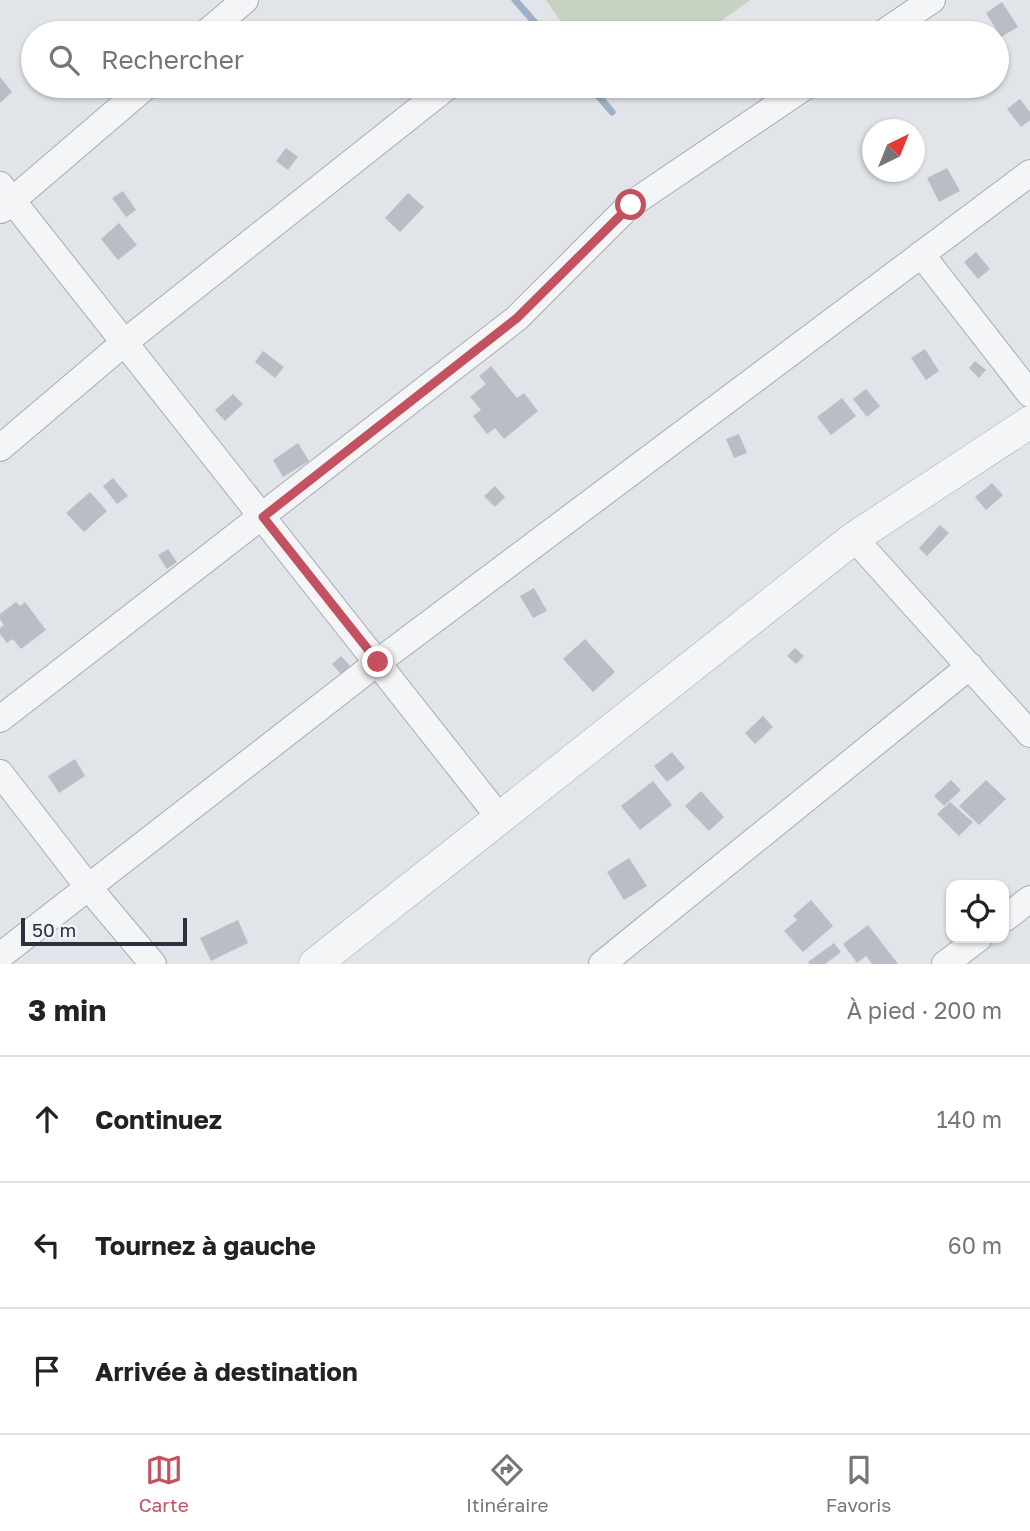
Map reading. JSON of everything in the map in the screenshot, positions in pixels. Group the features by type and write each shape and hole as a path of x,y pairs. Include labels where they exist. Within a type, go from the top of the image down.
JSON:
{"street":[{"path":"220,21 245,0"},
{"path":"901,21 932,0"},
{"path":"131,98 4,199 125,342 499,817"},
{"path":"0,448 125,342 433,98"},
{"path":"0,719 517,318 631,205 788,98"},
{"path":"0,956 378,662 1030,173"},
{"path":"921,254 1030,394"},
{"path":"315,964 854,538 1030,422"},
{"path":"854,538 1030,734"},
{"path":"615,960 970,666"},
{"path":"0,773 89,888 153,964"},
{"path":"1009,915 1030,898"},
{"path":"945,964 972,943"}],"green space":[{"path":"546,0 750,0 721,21 561,21"}],"building":[{"path":"1002,2 1018,27 1009,32 1009,21 991,21 986,13"},
{"path":"0,77 12,92 0,103"},
{"path":"1020,99 1030,112 1030,120 1021,127 1007,109"},
{"path":"286,148 298,157 288,170 276,161"},
{"path":"947,168 960,191 939,202 927,178"},
{"path":"123,191 136,210 126,217 112,198"},
{"path":"408,193 424,207 400,232 385,218"},
{"path":"119,223 137,245 118,260 101,239"},
{"path":"976,252 990,269 978,279 964,262"},
{"path":"925,349 939,371 926,380 911,358"},
{"path":"263,351 284,367 275,378 255,362"},
{"path":"975,361 986,370 979,378 969,368"},
{"path":"491,366 517,398 524,393 538,411 504,439 495,428 487,434 473,416 481,410 470,397 486,384 479,376"},
{"path":"866,389 880,406 867,417 853,399"},
{"path":"233,394 243,404 225,421 215,410"},
{"path":"842,398 856,416 831,435 817,417"},
{"path":"739,434 747,453 734,458 726,439"},
{"path":"298,443 309,461 283,477 273,460"},
{"path":"113,478 128,496 117,504 103,486"},
{"path":"992,483 1003,495 986,510 975,497"},
{"path":"495,486 505,497 495,507 484,496"},
{"path":"90,492 107,511 84,532 66,513"},
{"path":"940,525 949,533 927,556 919,548"},
{"path":"168,549 177,562 167,569 158,555"},
{"path":"534,588 547,611 533,618 520,596"},
{"path":"16,602 20,606 25,602 46,630 21,649 13,639 7,643 0,634 0,628 4,625 0,614"},
{"path":"585,639 615,672 593,692 563,659"},
{"path":"795,648 804,656 796,664 787,656"},
{"path":"341,656 350,666 341,674 332,664"},
{"path":"763,716 773,727 755,744 745,733"},
{"path":"672,752 685,768 667,782 654,766"},
{"path":"75,759 85,776 59,793 48,776"},
{"path":"951,780 961,790 944,806 934,796"},
{"path":"986,780 1006,799 979,825 959,806"},
{"path":"653,781 672,805 640,830 621,806"},
{"path":"701,791 724,817 709,831 685,806"},
{"path":"950,802 973,822 959,836 937,814"},
{"path":"629,858 647,886 624,900 607,872"},
{"path":"811,900 833,926 803,952 784,931 797,920 793,916"},
{"path":"238,920 248,943 211,961 200,938"},
{"path":"868,925 898,964 872,964 866,956 857,963 843,944"},
{"path":"834,943 841,952 825,964 808,962"}],"waterway":[{"path":"515,0 533,21"},
{"path":"600,98 612,112"}],"route":[{"path":"378,662 263,517 517,318 631,205"}]}
